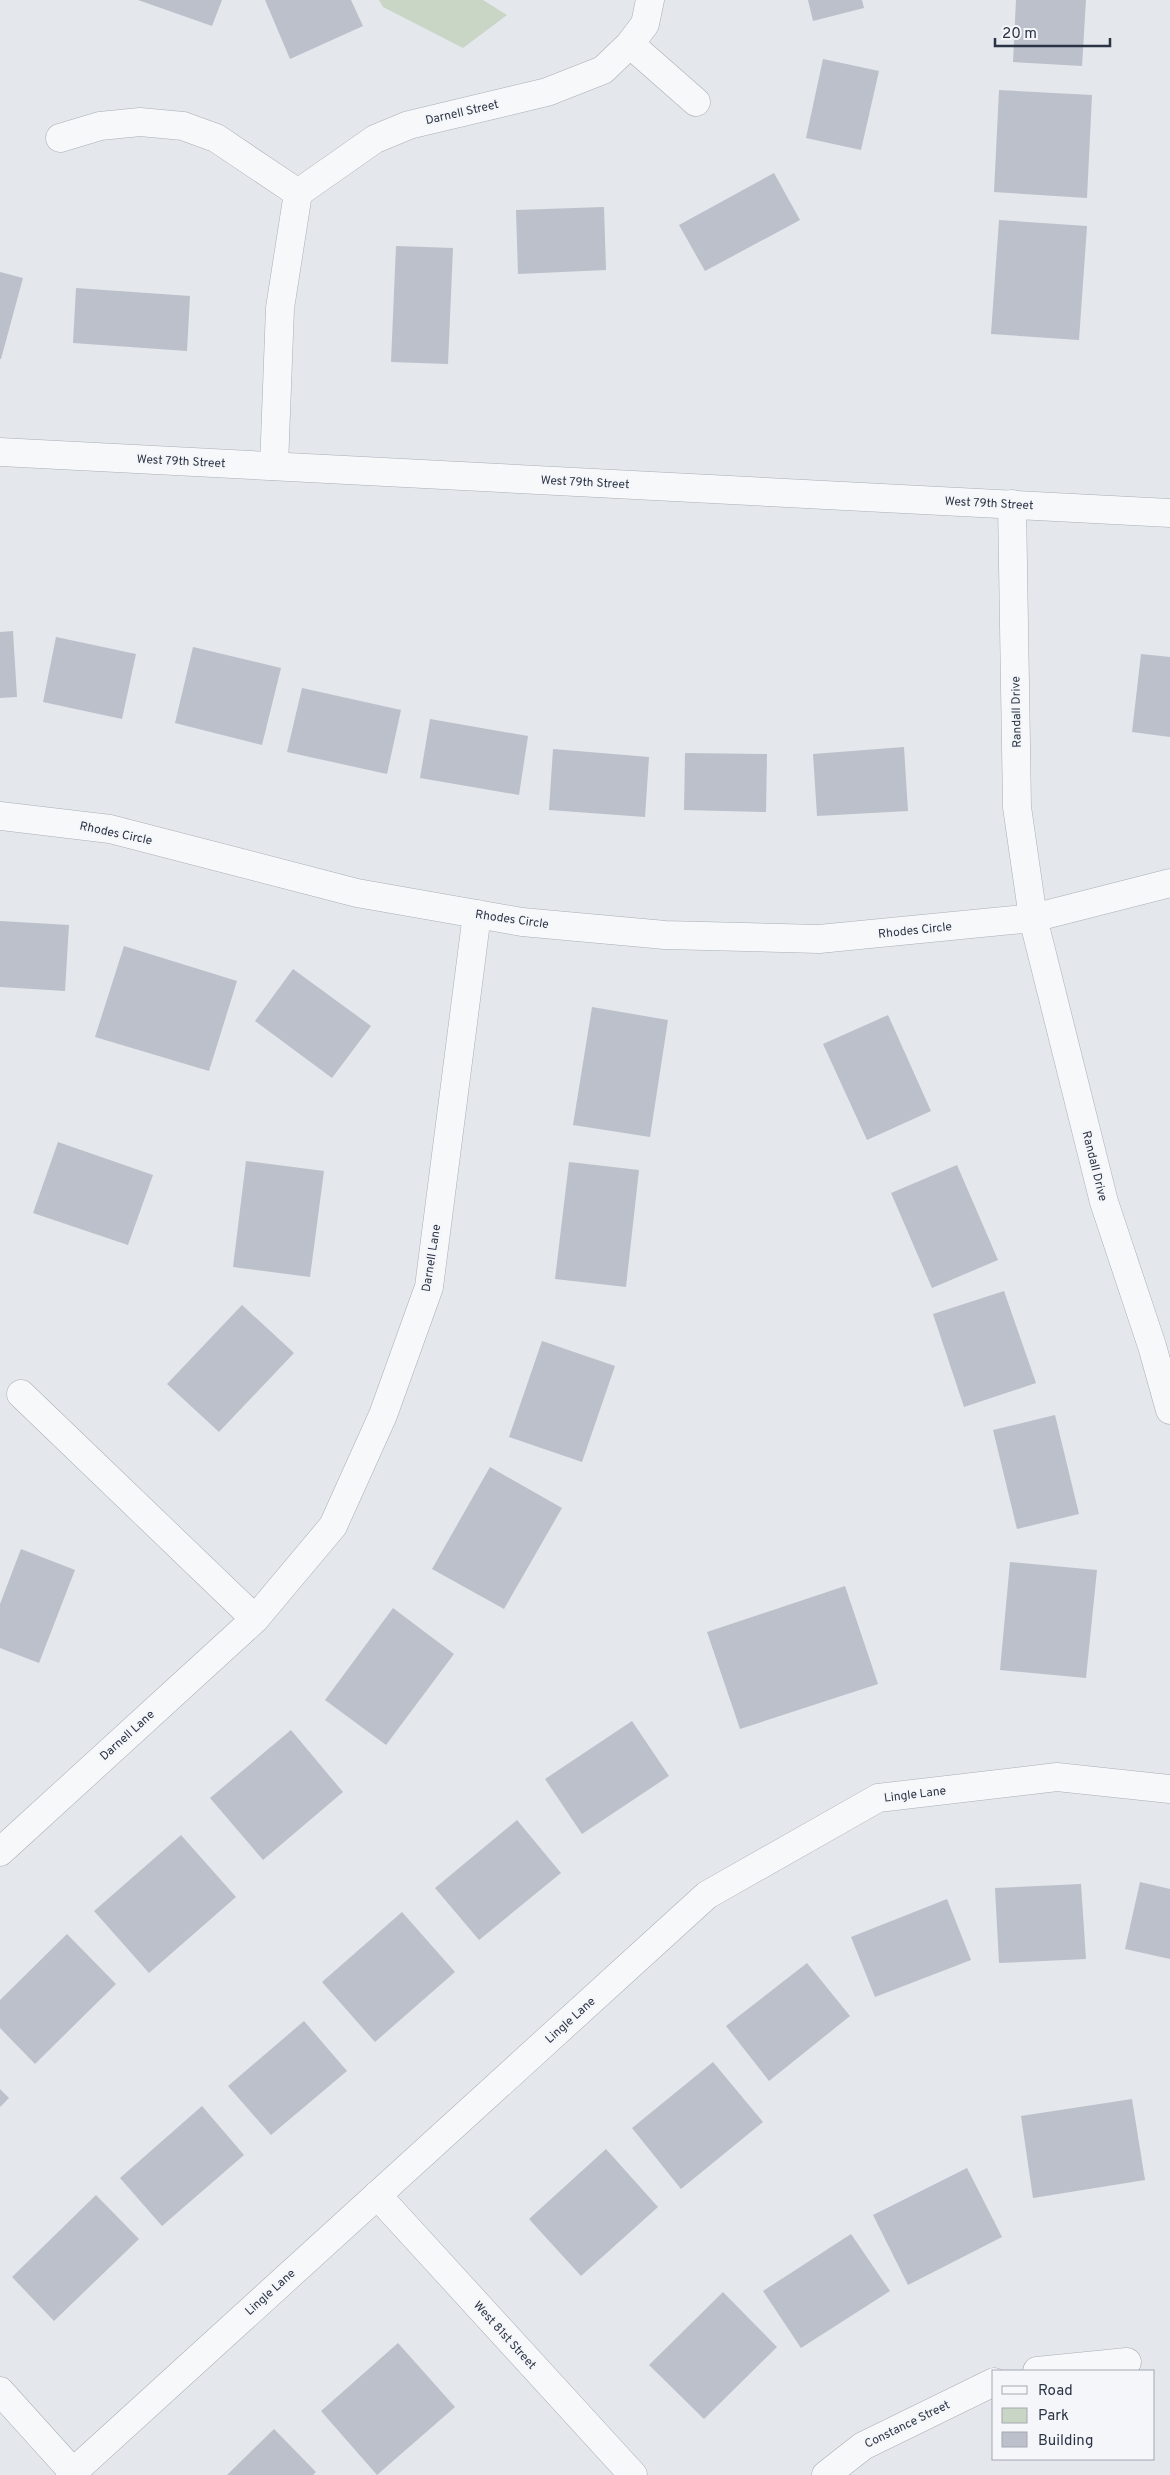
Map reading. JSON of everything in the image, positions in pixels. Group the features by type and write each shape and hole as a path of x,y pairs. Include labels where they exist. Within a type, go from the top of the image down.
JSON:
{"street":[{"name":"Darnell Street","path":"298,193 375,139 409,124 547,92 603,70 630,44 645,24 650,0"},
{"path":"630,44 696,102"},
{"path":"60,138 100,126 140,122 183,126 216,138 298,193 280,308 274,466"},
{"name":"West 79th Street","path":"0,452 1170,513"},
{"name":"Randall Drive","path":"1012,504 1017,807 1033,918 1104,1202 1152,1346 1170,1410"},
{"name":"Rhodes Circle","path":"0,816 110,829 356,893 522,922 665,935 819,939 1033,918"},
{"path":"1033,918 1170,883"},
{"name":"Darnell Lane","path":"0,1852 255,1619 333,1526 383,1415 429,1287 477,914"},
{"path":"21,1394 255,1619"},
{"name":"Lingle Lane","path":"71,2474 707,1895 878,1798 1058,1776 1170,1788"},
{"name":"West 81st Street","path":"376,2195 633,2475"},
{"path":"1047,2370 1127,2362"},
{"name":"Constance Street","path":"826,2475 863,2446 992,2383"},
{"path":"0,2391 71,2474"}],"green space":[{"path":"379,0 483,0 507,15 463,48 383,7"}],"building":[{"path":"138,0 222,0 212,26"},
{"path":"265,0 351,0 363,26 290,59"},
{"path":"808,0 862,0 864,8 813,21"},
{"path":"1016,0 1086,0 1082,66 1013,62"},
{"path":"823,59 879,71 861,150 806,138"},
{"path":"999,90 1092,95 1087,198 994,192"},
{"path":"774,173 800,220 705,271 679,225"},
{"path":"604,207 606,270 518,274 516,210"},
{"path":"999,220 1087,226 1079,340 991,334"},
{"path":"396,246 453,248 448,364 391,362"},
{"path":"0,272 23,278 1,359 0,359"},
{"path":"76,288 190,296 187,351 73,343"},
{"path":"13,631 17,697 0,698 0,632"},
{"path":"56,637 136,654 122,719 43,702"},
{"path":"193,647 281,668 262,745 175,723"},
{"path":"1141,654 1170,657 1170,737 1132,732"},
{"path":"302,688 401,710 387,774 287,752"},
{"path":"430,719 528,736 519,795 420,778"},
{"path":"904,747 908,811 817,816 813,754"},
{"path":"553,749 649,757 645,817 549,810"},
{"path":"685,753 767,754 766,812 684,810"},
{"path":"0,921 69,925 65,991 0,987"},
{"path":"124,946 237,981 209,1071 95,1037"},
{"path":"293,969 371,1026 332,1078 255,1021"},
{"path":"592,1007 668,1020 650,1137 573,1125"},
{"path":"888,1015 931,1111 867,1140 823,1044"},
{"path":"58,1142 153,1175 128,1245 33,1213"},
{"path":"246,1161 324,1171 310,1277 233,1267"},
{"path":"569,1162 639,1170 626,1287 555,1279"},
{"path":"957,1165 998,1260 932,1288 891,1193"},
{"path":"1004,1291 1036,1383 964,1407 933,1314"},
{"path":"242,1305 294,1353 219,1432 167,1384"},
{"path":"542,1341 615,1366 582,1462 509,1437"},
{"path":"1055,1415 1079,1514 1017,1529 993,1430"},
{"path":"490,1467 562,1508 504,1609 432,1569"},
{"path":"21,1549 75,1570 39,1663 0,1648 0,1604"},
{"path":"1010,1562 1097,1570 1086,1678 1000,1670"},
{"path":"845,1586 878,1684 740,1729 707,1632"},
{"path":"393,1608 454,1654 386,1745 325,1700"},
{"path":"632,1721 669,1776 582,1834 545,1779"},
{"path":"291,1730 343,1792 263,1860 210,1798"},
{"path":"517,1820 561,1873 479,1940 435,1888"},
{"path":"181,1835 236,1897 149,1973 94,1911"},
{"path":"1140,1882 1170,1889 1170,1959 1125,1949"},
{"path":"1081,1884 1086,1959 999,1963 995,1888"},
{"path":"947,1899 971,1960 875,1997 851,1937"},
{"path":"402,1912 455,1972 375,2042 322,1982"},
{"path":"67,1934 116,1984 35,2064 0,2028 0,2000"},
{"path":"807,1963 850,2016 769,2081 726,2026"},
{"path":"304,2021 347,2071 271,2135 228,2086"},
{"path":"713,2062 763,2122 681,2189 632,2128"},
{"path":"0,2089 9,2098 0,2107"},
{"path":"1132,2099 1145,2180 1033,2198 1021,2116"},
{"path":"202,2106 244,2155 162,2226 120,2178"},
{"path":"606,2149 658,2207 581,2276 529,2219"},
{"path":"967,2168 1002,2237 908,2285 873,2215"},
{"path":"96,2195 139,2239 54,2321 12,2277"},
{"path":"851,2234 890,2291 801,2348 763,2291"},
{"path":"723,2292 777,2347 704,2419 649,2365"},
{"path":"398,2343 455,2407 377,2475 321,2411"},
{"path":"274,2429 316,2472 313,2475 227,2475"}]}
